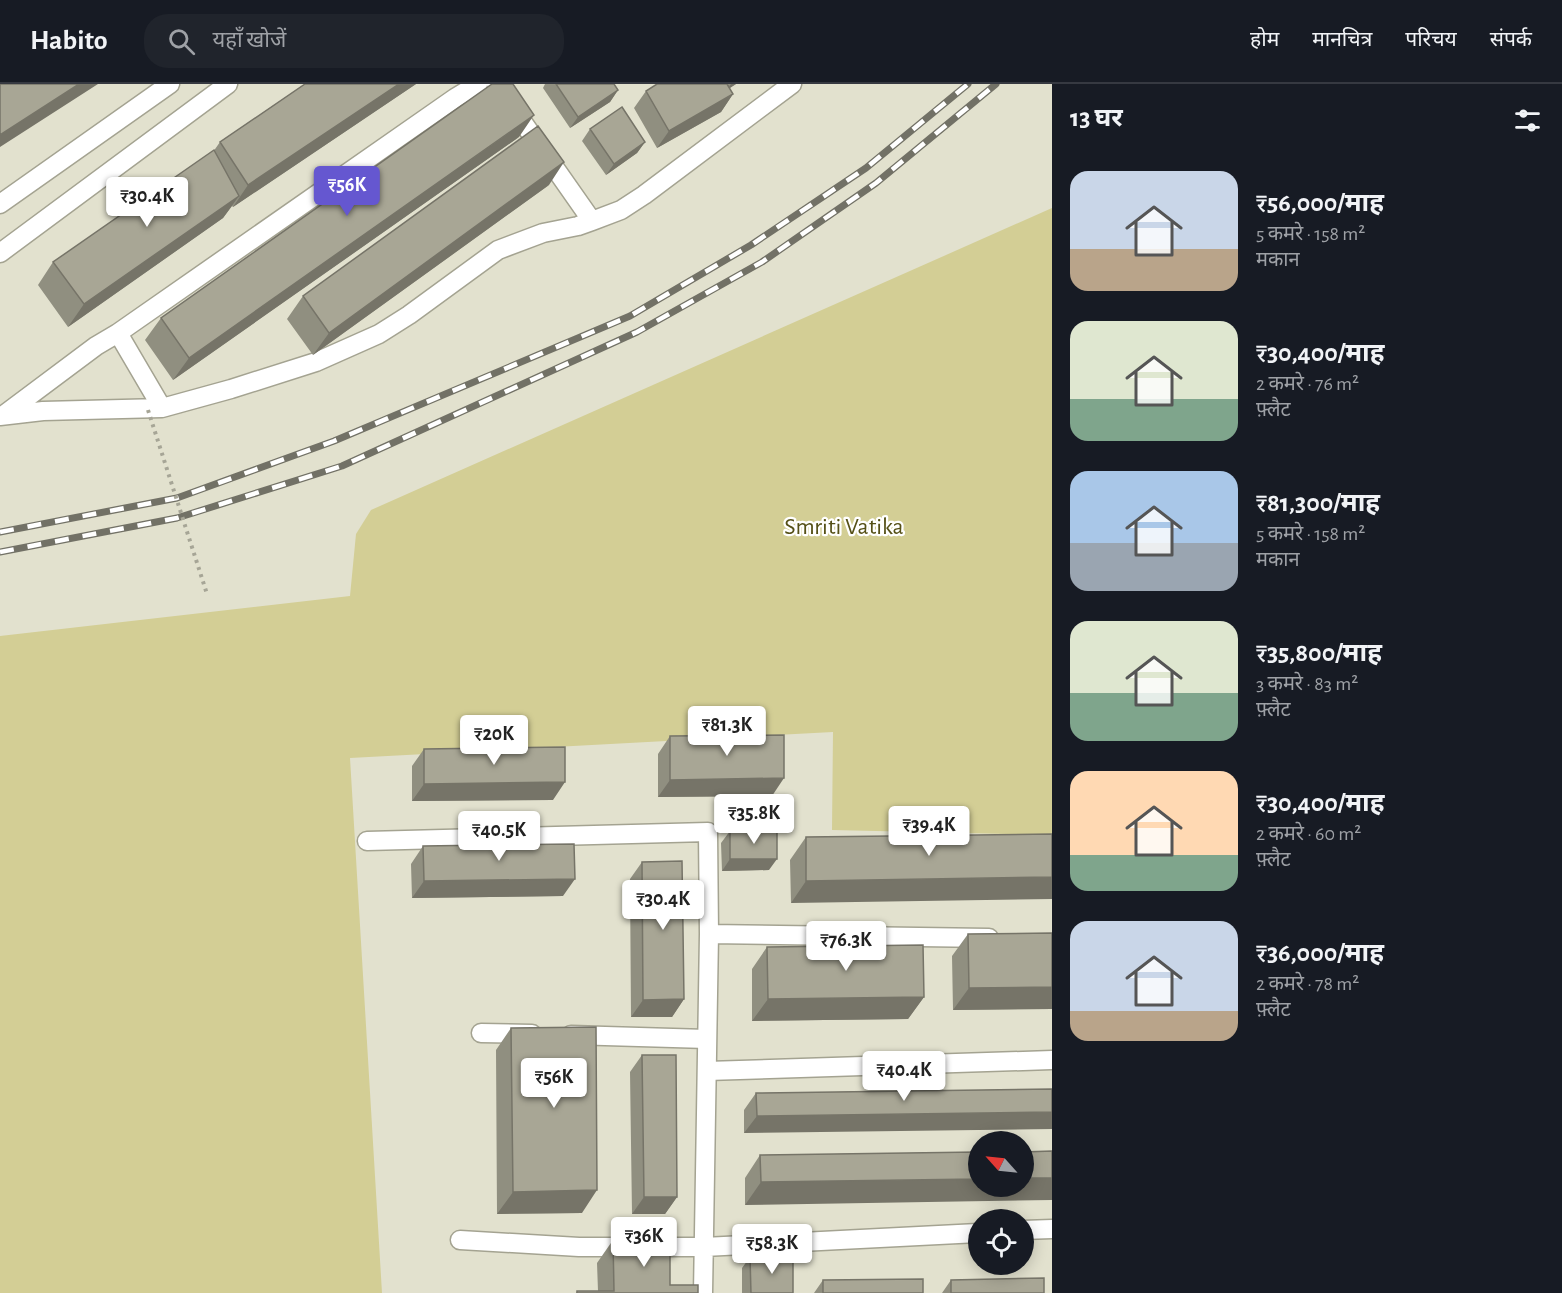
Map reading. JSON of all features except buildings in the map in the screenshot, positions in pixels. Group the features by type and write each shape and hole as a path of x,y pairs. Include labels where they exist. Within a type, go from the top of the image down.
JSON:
{"street":[{"path":"0,204 170,84"},
{"path":"0,253 228,84"},
{"path":"3,415 96,346 478,84"},
{"path":"496,84 592,221"},
{"path":"3,415 43,411 155,409 231,389 316,362 379,334 498,250 543,233 578,226 621,210 792,84"},
{"path":"118,333 155,409"},
{"path":"367,841 708,832 709,934 703,1293"},
{"path":"709,934 1005,938"},
{"path":"481,1033 707,1039"},
{"path":"707,1071 1052,1060"},
{"path":"1034,1230 1052,1229"},
{"path":"460,1240 579,1247 704,1248 968,1234"}],"path":[{"path":"155,409 207,594"}],"green space":[{"name":"Smriti Vatika","path":"1052,208 1052,835 832,830 833,732 350,758 382,1293 0,1293 0,636 350,596 356,534 371,510"}],"railway":[{"path":"0,532 177,498 334,441 630,316 751,245 866,168 968,84"},
{"path":"0,552 177,518 342,466 637,332 762,262 876,183 996,84"}]}
